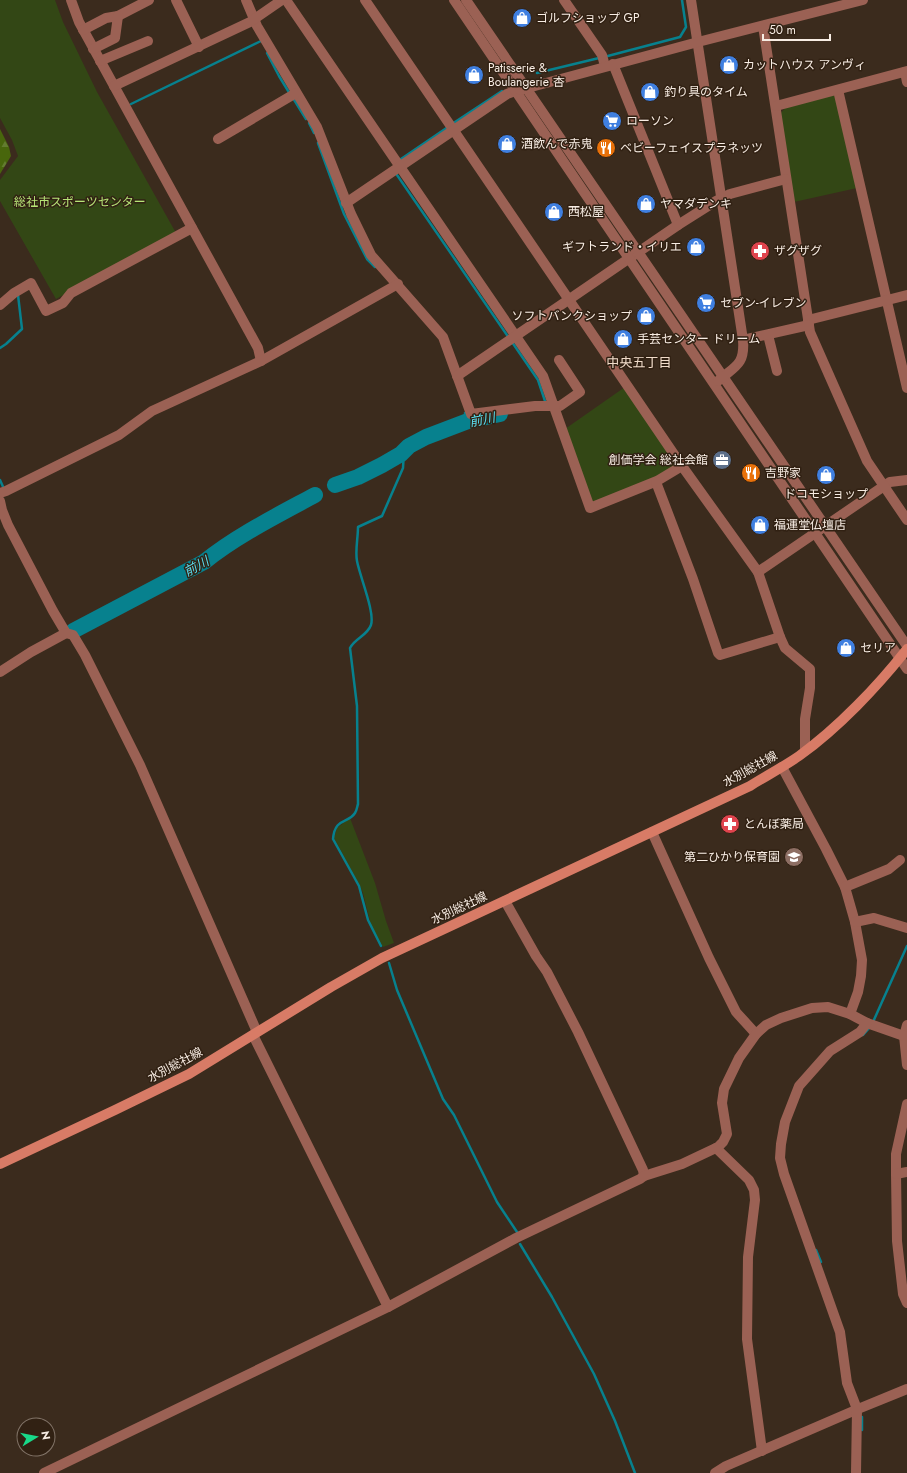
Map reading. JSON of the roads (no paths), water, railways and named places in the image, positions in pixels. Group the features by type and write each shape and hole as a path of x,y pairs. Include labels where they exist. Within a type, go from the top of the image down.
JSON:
{"main road":[{"name":"水別総社線","path":"0,1164 189,1074 331,987 382,958 750,786 806,751 832,729 886,675 907,648"}],"street":[{"path":"71,0 83,30 258,348 261,361"},
{"path":"83,30 106,18 118,16 150,0"},
{"path":"176,0 199,46"},
{"path":"246,0 252,21 293,94 317,127 346,203 371,255 395,285 443,337 471,414 535,406 560,406 580,392 559,360"},
{"path":"114,86 252,21 282,0"},
{"path":"286,0 400,167 512,338 543,376 549,406 590,508 656,482 682,466"},
{"path":"365,0 682,466 758,572 785,648 810,669 810,688 805,719 806,751"},
{"path":"454,0 907,669"},
{"path":"466,0 907,648"},
{"path":"564,0 606,61 678,225"},
{"path":"692,0 723,198 744,351 741,362 714,383"},
{"path":"346,203 400,167 452,127 507,94 606,61 698,42 863,0"},
{"path":"94,49 115,38 118,16"},
{"path":"763,26 810,332 867,461 907,520"},
{"path":"100,61 148,42"},
{"path":"776,106 906,75"},
{"path":"838,90 907,388"},
{"path":"218,139 293,94"},
{"path":"457,376 678,225 723,198 730,194 786,179"},
{"path":"0,305 14,293 31,283 46,311 63,303 71,293 192,228"},
{"path":"0,493 6,492 119,436 152,411 261,361 395,285"},
{"path":"743,340 768,335 808,322 907,295"},
{"path":"768,335 777,371"},
{"path":"758,572 890,482 907,480"},
{"path":"656,482 693,579 718,653 720,655 780,637"},
{"path":"0,501 8,525 53,611 66,633 73,635 140,765 255,1034 388,1307"},
{"path":"0,672 31,652 66,633"},
{"path":"782,767 845,887 855,922 862,960 862,976 850,1014"},
{"path":"652,832 709,958 736,1012 756,1034"},
{"path":"845,887 889,869 900,860"},
{"path":"505,901 551,978 643,1170 644,1176"},
{"path":"855,922 874,918 907,928"},
{"path":"44,1473 388,1307 516,1238 644,1176 682,1164 716,1148 723,1142 727,1134 722,1103 724,1089 739,1058 756,1034 766,1025 781,1018 812,1008 828,1007 850,1014 870,1024 904,1036"},
{"path":"856,1473 859,1408 847,1383 840,1332 784,1174 780,1158 781,1144 786,1122 799,1086 830,1051 870,1024"},
{"path":"907,1025 904,1036 907,1065"},
{"path":"907,1104 896,1154 896,1226 904,1280 903,1294 907,1303"},
{"path":"716,1148 749,1180 754,1190 755,1200 748,1257 747,1339 762,1451"},
{"path":"896,1174 907,1172"},
{"path":"715,1473 726,1466 859,1408 907,1389"}],"waterway":[{"path":"604,57 680,37 686,27 682,0"},
{"path":"131,104 261,41"},
{"path":"267,53 290,94"},
{"path":"537,73 599,58"},
{"path":"452,124 502,91"},
{"path":"293,98 306,119"},
{"path":"309,123 314,133"},
{"path":"401,159 448,127"},
{"path":"318,143 344,214 367,259 375,267"},
{"path":"397,175 509,338"},
{"path":"0,348 22,329 18,295"},
{"path":"512,342 538,380 546,404"},
{"path":"465,413 468,421"},
{"name":"前川","path":"335,485 358,477 382,465 401,454 409,446 426,437 468,421 500,414"},
{"path":"381,946 368,920 359,886 333,839 336,827 349,819 356,812 358,804 357,706 350,648 369,629 372,619 356,557 358,527 382,516 403,468 404,451"},
{"path":"0,480 4,489"},
{"name":"前川","path":"73,631 204,562 216,552 243,535 315,495"},
{"path":"873,1022 907,946"},
{"path":"389,963 397,990 443,1099 454,1115 497,1202 517,1232"},
{"path":"863,1035 871,1026"},
{"path":"520,1244 552,1297 594,1374 615,1421 635,1473"},
{"path":"816,1250 821,1262"},
{"path":"862,1417 862,1430"}],"place":[{"name":"ゴルフショップ GP","path":"522,18"},
{"name":"カットハウス アンヴィ","path":"729,65"},
{"name":"Patisserie & Boulangerie 杏","path":"474,75"},
{"name":"釣り具のタイム","path":"650,92"},
{"name":"ローソン","path":"612,121"},
{"name":"酒飲んで赤鬼","path":"507,144"},
{"name":"ベビーフェイスプラネッツ","path":"606,148"},
{"name":"ヤマダデンキ","path":"646,204"},
{"name":"西松屋","path":"554,212"},
{"name":"ギフトランド・イリエ","path":"696,247"},
{"name":"ザグザグ","path":"760,251"},
{"name":"セブン-イレブン","path":"706,303"},
{"name":"ソフトバンクショップ","path":"646,316"},
{"name":"手芸センター ドリーム","path":"623,339"},
{"name":"創価学会 総社会館","path":"722,460"},
{"name":"吉野家","path":"751,473"},
{"name":"ドコモショップ","path":"826,475"},
{"name":"福運堂仏壇店","path":"760,525"},
{"name":"セリア","path":"846,648"},
{"name":"とんぼ薬局","path":"730,824"},
{"name":"第二ひかり保育園","path":"794,857"}],"district":[{"name":"中央五丁目","path":"639,362"}],"park label":[{"name":"総社市スポーツセンター","path":"80,202"}]}
